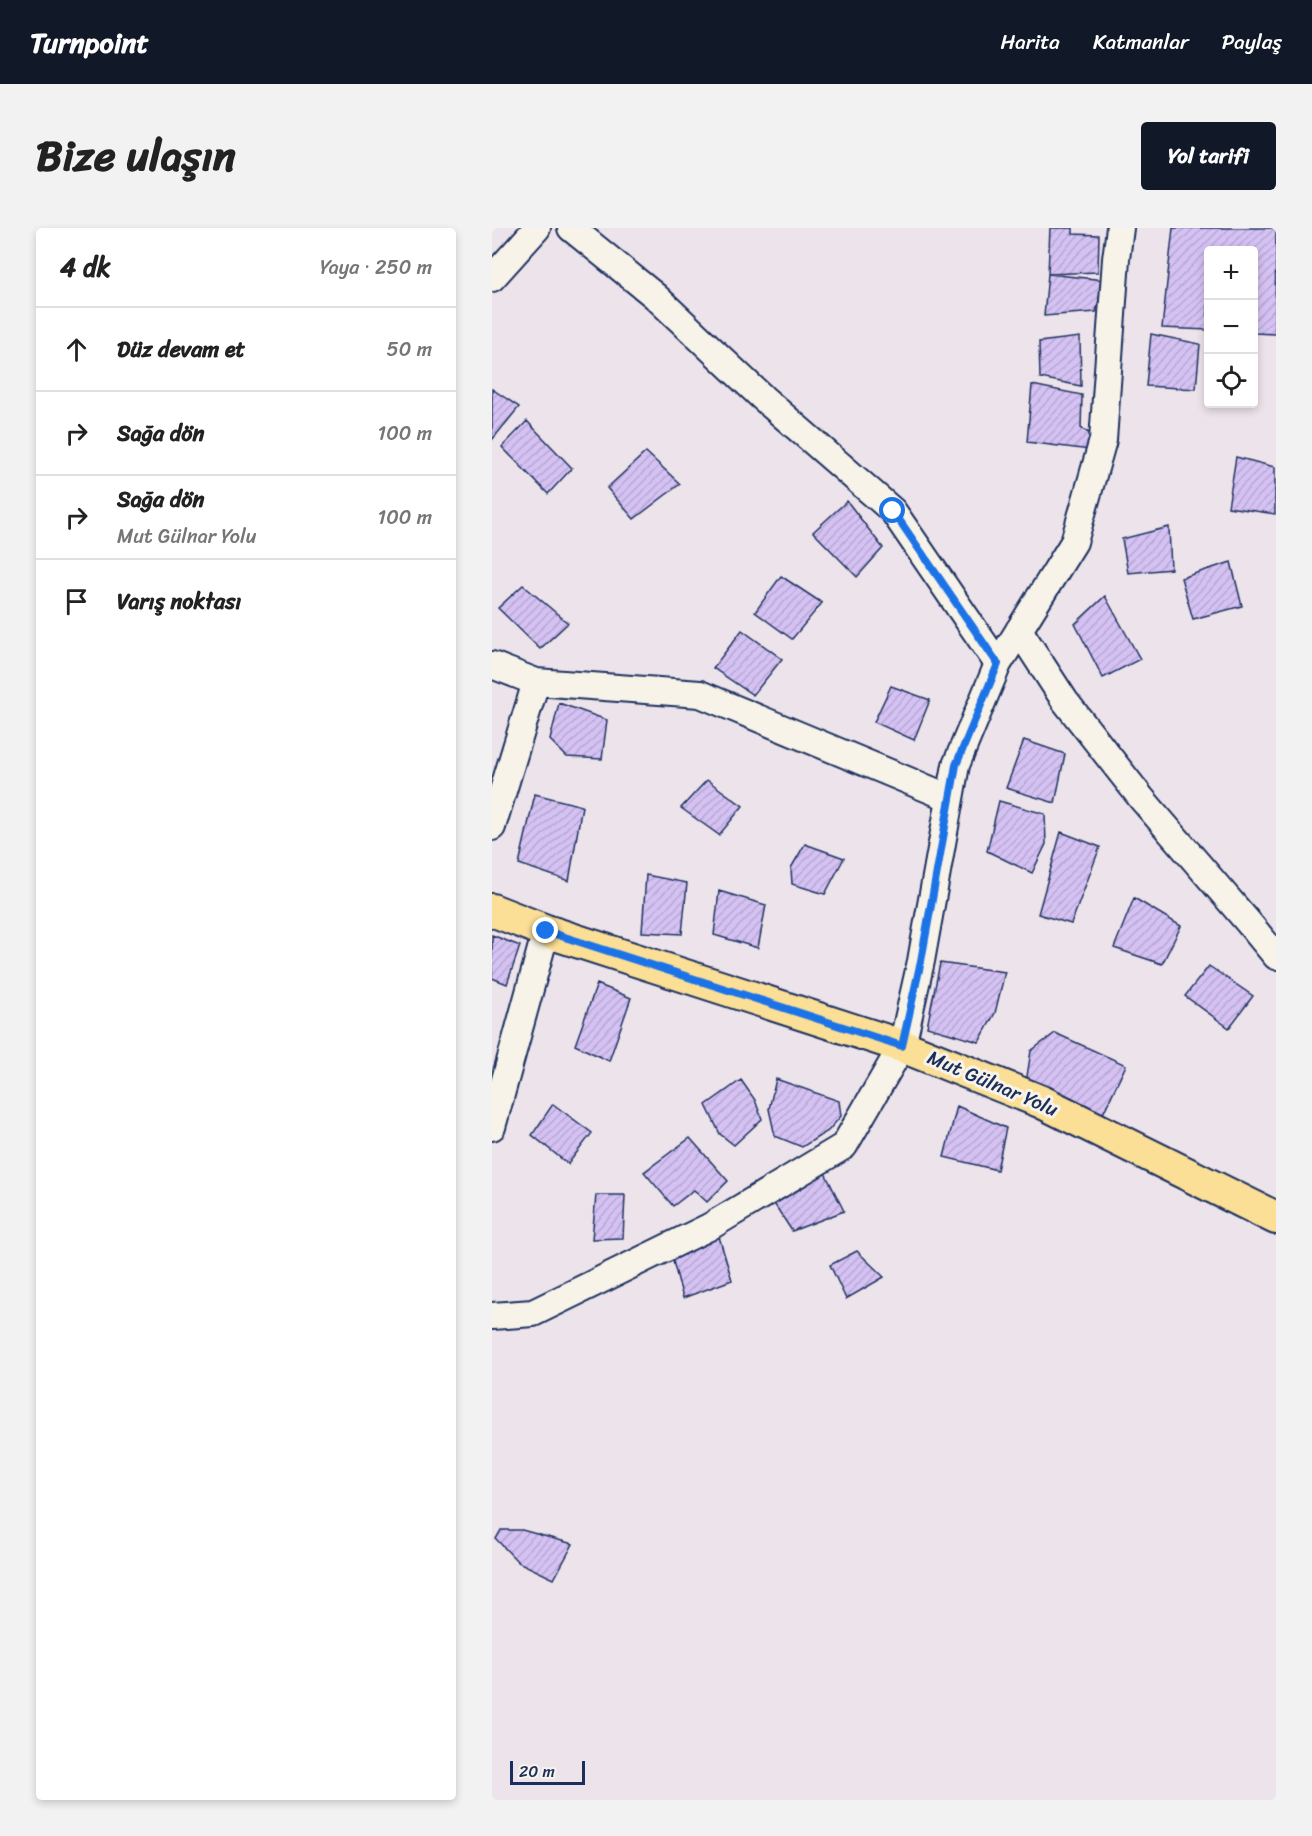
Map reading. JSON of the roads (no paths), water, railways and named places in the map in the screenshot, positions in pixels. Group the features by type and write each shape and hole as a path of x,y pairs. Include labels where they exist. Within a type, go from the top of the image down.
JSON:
{"main road":[{"name":"Mut Gülnar Yolu","path":"492,910 546,931 902,1046 1042,1102 1276,1218"}],"street":[{"path":"492,278 537,228"},
{"path":"571,228 654,296 764,398 893,511 998,664"},
{"path":"492,1316 533,1313 709,1227 844,1146 902,1046 921,961 956,765 998,664 1074,542 1103,440 1120,228"},
{"path":"1019,630 1065,701 1135,790 1276,956"},
{"path":"492,665 536,682 700,694 950,798"},
{"path":"492,827 536,682"},
{"path":"492,1127 546,931"}]}
